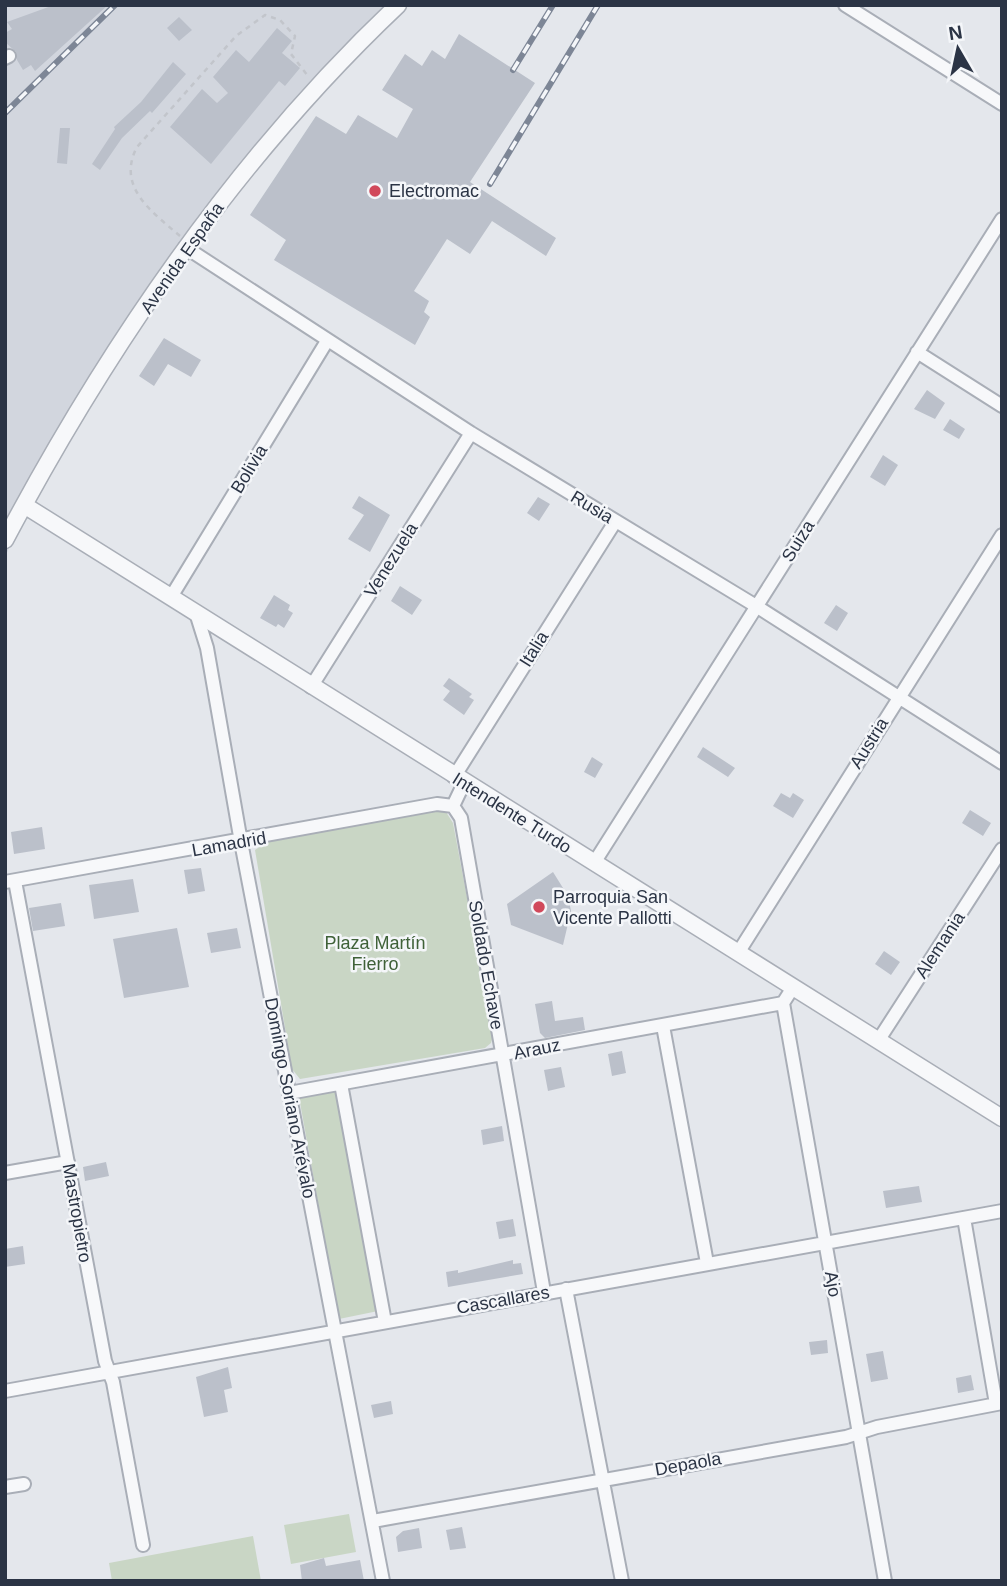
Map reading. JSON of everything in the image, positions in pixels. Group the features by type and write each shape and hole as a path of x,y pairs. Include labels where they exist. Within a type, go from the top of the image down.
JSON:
{"street":[{"name":"Avenida España","path":"5,540 47,463 186,245 318,84 398,5"},
{"path":"845,5 1002,104"},
{"name":"Suiza","path":"594,863 1002,219"},
{"name":"Rusia","path":"186,245 327,341 471,433 756,606 1002,763"},
{"name":"Bolivia","path":"171,597 327,341"},
{"path":"917,352 1002,407"},
{"name":"Venezuela","path":"311,687 471,433"},
{"name":"Intendente Turdo","path":"24,505 738,953 788,996 878,1041 1002,1118"},
{"name":"Italia","path":"453,806 459,780 615,522"},
{"name":"Austria","path":"738,953 1002,535"},
{"name":"Domingo Soriano Arévalo","path":"197,616 207,648 241,842 383,1581"},
{"name":"Lamadrid","path":"10,882 241,842 437,804 453,806"},
{"name":"Soldado Echave","path":"453,806 461,818 544,1292"},
{"name":"Alemania","path":"878,1041 1002,849"},
{"name":"Mastropietro","path":"10,882 68,1162 104,1361 109,1372 144,1545"},
{"name":"Arauz","path":"289,1093 663,1026 788,996"},
{"name":"Ajo","path":"788,996 825,1242 885,1581"},
{"path":"663,1026 707,1263"},
{"path":"341,1084 385,1322"},
{"path":"5,1172 68,1162"},
{"name":"Cascallares","path":"5,1391 1002,1210"},
{"path":"964,1218 999,1404"},
{"path":"566,1289 622,1581"},
{"name":"Depaola","path":"373,1521 999,1404"},
{"path":"5,1487 24,1484"}],"path":[{"path":"186,245 137,192 129,169 138,147 236,36 265,15 280,20 295,36 290,54 318,84"}],"shaded area":[{"path":"5,5 398,5 196,232 47,463 5,557"}],"green space":[{"name":"Plaza Martín Fierro","path":"436,811 446,812 453,823 493,1036 491,1043 485,1048 300,1079 292,1069 255,850 267,842"},
{"path":"340,1090 383,1310 339,1319 299,1097"},
{"path":"349,1514 356,1552 291,1564 284,1525"},
{"path":"253,1536 261,1581 112,1581 109,1563"}],"building":[{"path":"54,5 108,5 35,71 31,65 23,70 16,52 5,42 5,33 12,29 7,22"},
{"path":"179,17 192,30 179,41 167,28"},
{"path":"277,28 292,41 282,53 300,68 285,86 279,81 211,164 170,127 202,89 217,103 228,93 213,77 236,50 249,62"},
{"name":"Electromac","path":"459,34 535,83 470,182 556,238 546,256 492,221 470,254 447,239 414,291 429,301 424,312 430,317 415,345 274,260 286,240 250,215 316,116 346,134 358,115 397,138 413,109 382,90 405,54 422,66 432,50 445,59"},
{"path":"173,62 186,74 152,113 150,111 122,138 100,170 92,164 114,127 141,102"},
{"path":"60,128 70,128 67,164 57,163"},
{"path":"164,338 201,360 191,377 168,364 154,386 139,376"},
{"path":"927,390 945,403 935,419 914,409"},
{"path":"950,419 965,429 959,439 943,430"},
{"path":"883,455 898,465 885,486 870,477"},
{"path":"359,496 390,515 370,552 348,539 364,515 352,508"},
{"path":"538,497 550,504 539,521 527,513"},
{"path":"400,586 422,600 412,615 391,601"},
{"path":"274,595 290,605 288,610 293,613 284,628 278,624 276,627 260,618"},
{"path":"836,605 848,613 837,631 824,623"},
{"path":"449,678 472,694 469,697 474,700 464,715 443,700 450,691 443,686"},
{"path":"703,747 735,768 728,777 697,757"},
{"path":"592,757 603,764 595,778 584,772"},
{"path":"781,793 790,798 793,793 804,800 793,818 773,806"},
{"path":"970,810 991,823 983,836 962,823"},
{"path":"42,827 45,849 14,854 11,832"},
{"path":"201,868 205,891 188,894 184,870"},
{"name":"Parroquia San Vicente Pallotti","path":"553,872 568,896 571,911 563,945 511,925 507,904"},
{"path":"133,879 139,912 94,919 89,885"},
{"path":"61,903 65,926 33,931 29,908"},
{"path":"177,928 189,987 124,998 113,939"},
{"path":"237,928 241,948 211,953 207,933"},
{"path":"884,951 900,962 891,975 875,964"},
{"path":"552,1001 555,1021 583,1017 585,1030 545,1038 540,1033 535,1004"},
{"path":"622,1051 626,1073 612,1076 608,1054"},
{"path":"561,1067 565,1087 548,1091 544,1070"},
{"path":"502,1126 504,1141 483,1145 481,1130"},
{"path":"106,1162 109,1176 85,1181 83,1167"},
{"path":"919,1186 922,1202 886,1208 883,1191"},
{"path":"513,1219 516,1236 499,1239 496,1222"},
{"path":"23,1246 25,1264 5,1267 5,1249"},
{"path":"513,1260 513,1264 521,1263 523,1274 448,1287 446,1272 458,1270 458,1273"},
{"path":"827,1340 828,1353 811,1355 809,1342"},
{"path":"883,1351 888,1379 871,1382 866,1354"},
{"path":"228,1367 232,1388 224,1390 228,1412 204,1417 196,1377"},
{"path":"971,1375 974,1390 958,1393 956,1378"},
{"path":"391,1401 393,1414 374,1418 371,1405"},
{"path":"462,1527 466,1548 450,1550 446,1530"},
{"path":"419,1528 422,1548 398,1552 396,1537 403,1531"},
{"path":"324,1558 326,1566 360,1560 364,1581 302,1581 300,1565"}],"railway":[{"path":"5,113 115,5"},
{"path":"513,70 553,5"},
{"path":"490,184 598,5"}],"place":[{"name":"Electromac","path":"375,191"},
{"name":"Parroquia San Vicente Pallotti","path":"539,907"}]}
